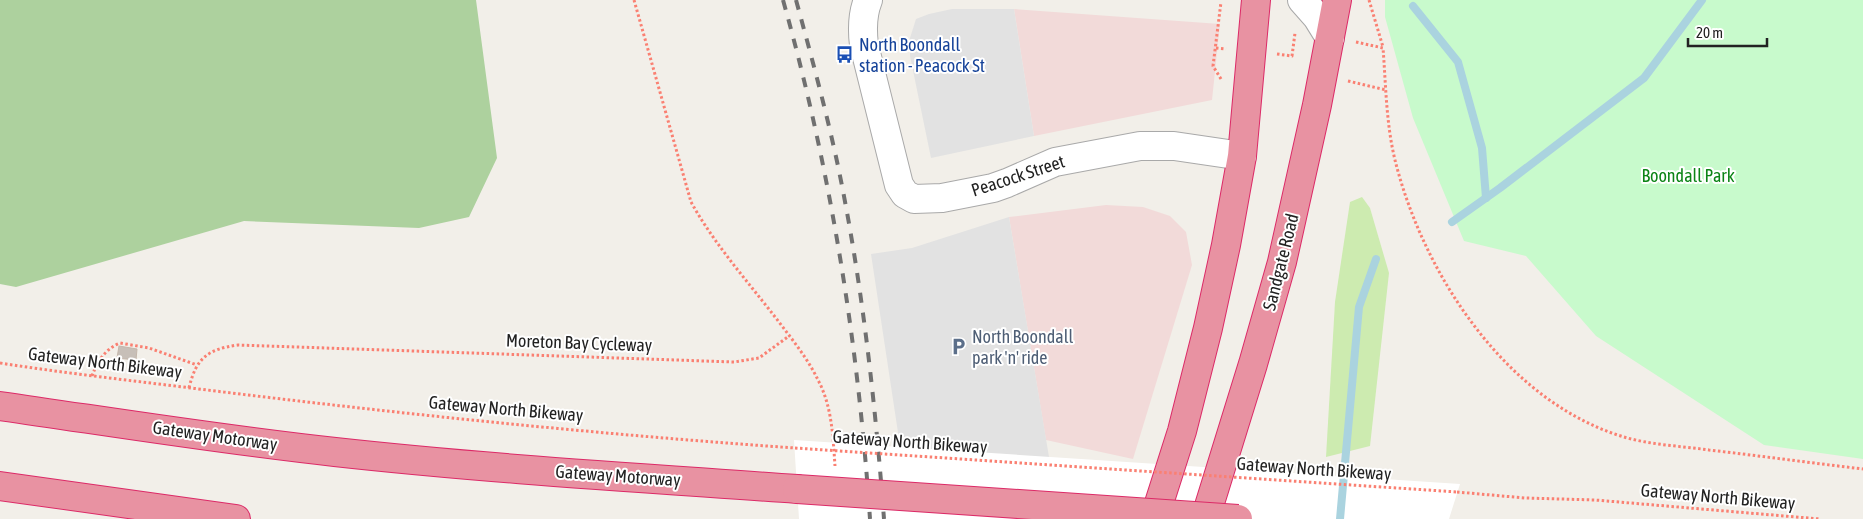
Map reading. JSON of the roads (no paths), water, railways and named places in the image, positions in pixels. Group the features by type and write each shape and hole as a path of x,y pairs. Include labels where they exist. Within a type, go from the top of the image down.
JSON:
{"highway":[{"path":"1154,519 1182,431 1208,328 1226,245 1242,156 1256,0"},
{"name":"Sandgate Road","path":"1205,519 1282,262 1323,75 1340,39 1337,0"},
{"name":"Gateway Motorway","path":"0,406 334,452 504,468 1238,519"},
{"path":"0,486 236,519"}],"street":[{"name":"Peacock Street","path":"868,0 863,14 864,46 899,185 905,194 914,199 932,199 982,191 1008,183 1055,162 1140,146 1174,146 1242,156"},
{"path":"1302,0 1340,39"}],"waterway":[{"path":"1452,222 1500,188 1644,78 1702,0"},
{"path":"1413,6 1458,62 1482,148 1486,198"},
{"path":"1340,519 1359,307 1376,259"}],"railway":[{"path":"783,0 815,128 840,257 858,387 870,519"},
{"path":"796,0 833,145 854,253 872,386 884,519"}],"place":[{"name":"North Boondall station - Peacock St","path":"845,55"},
{"name":"North Boondall park 'n' ride","path":"958,347"}],"park label":[{"name":"Boondall Park","path":"1688,176"}]}
